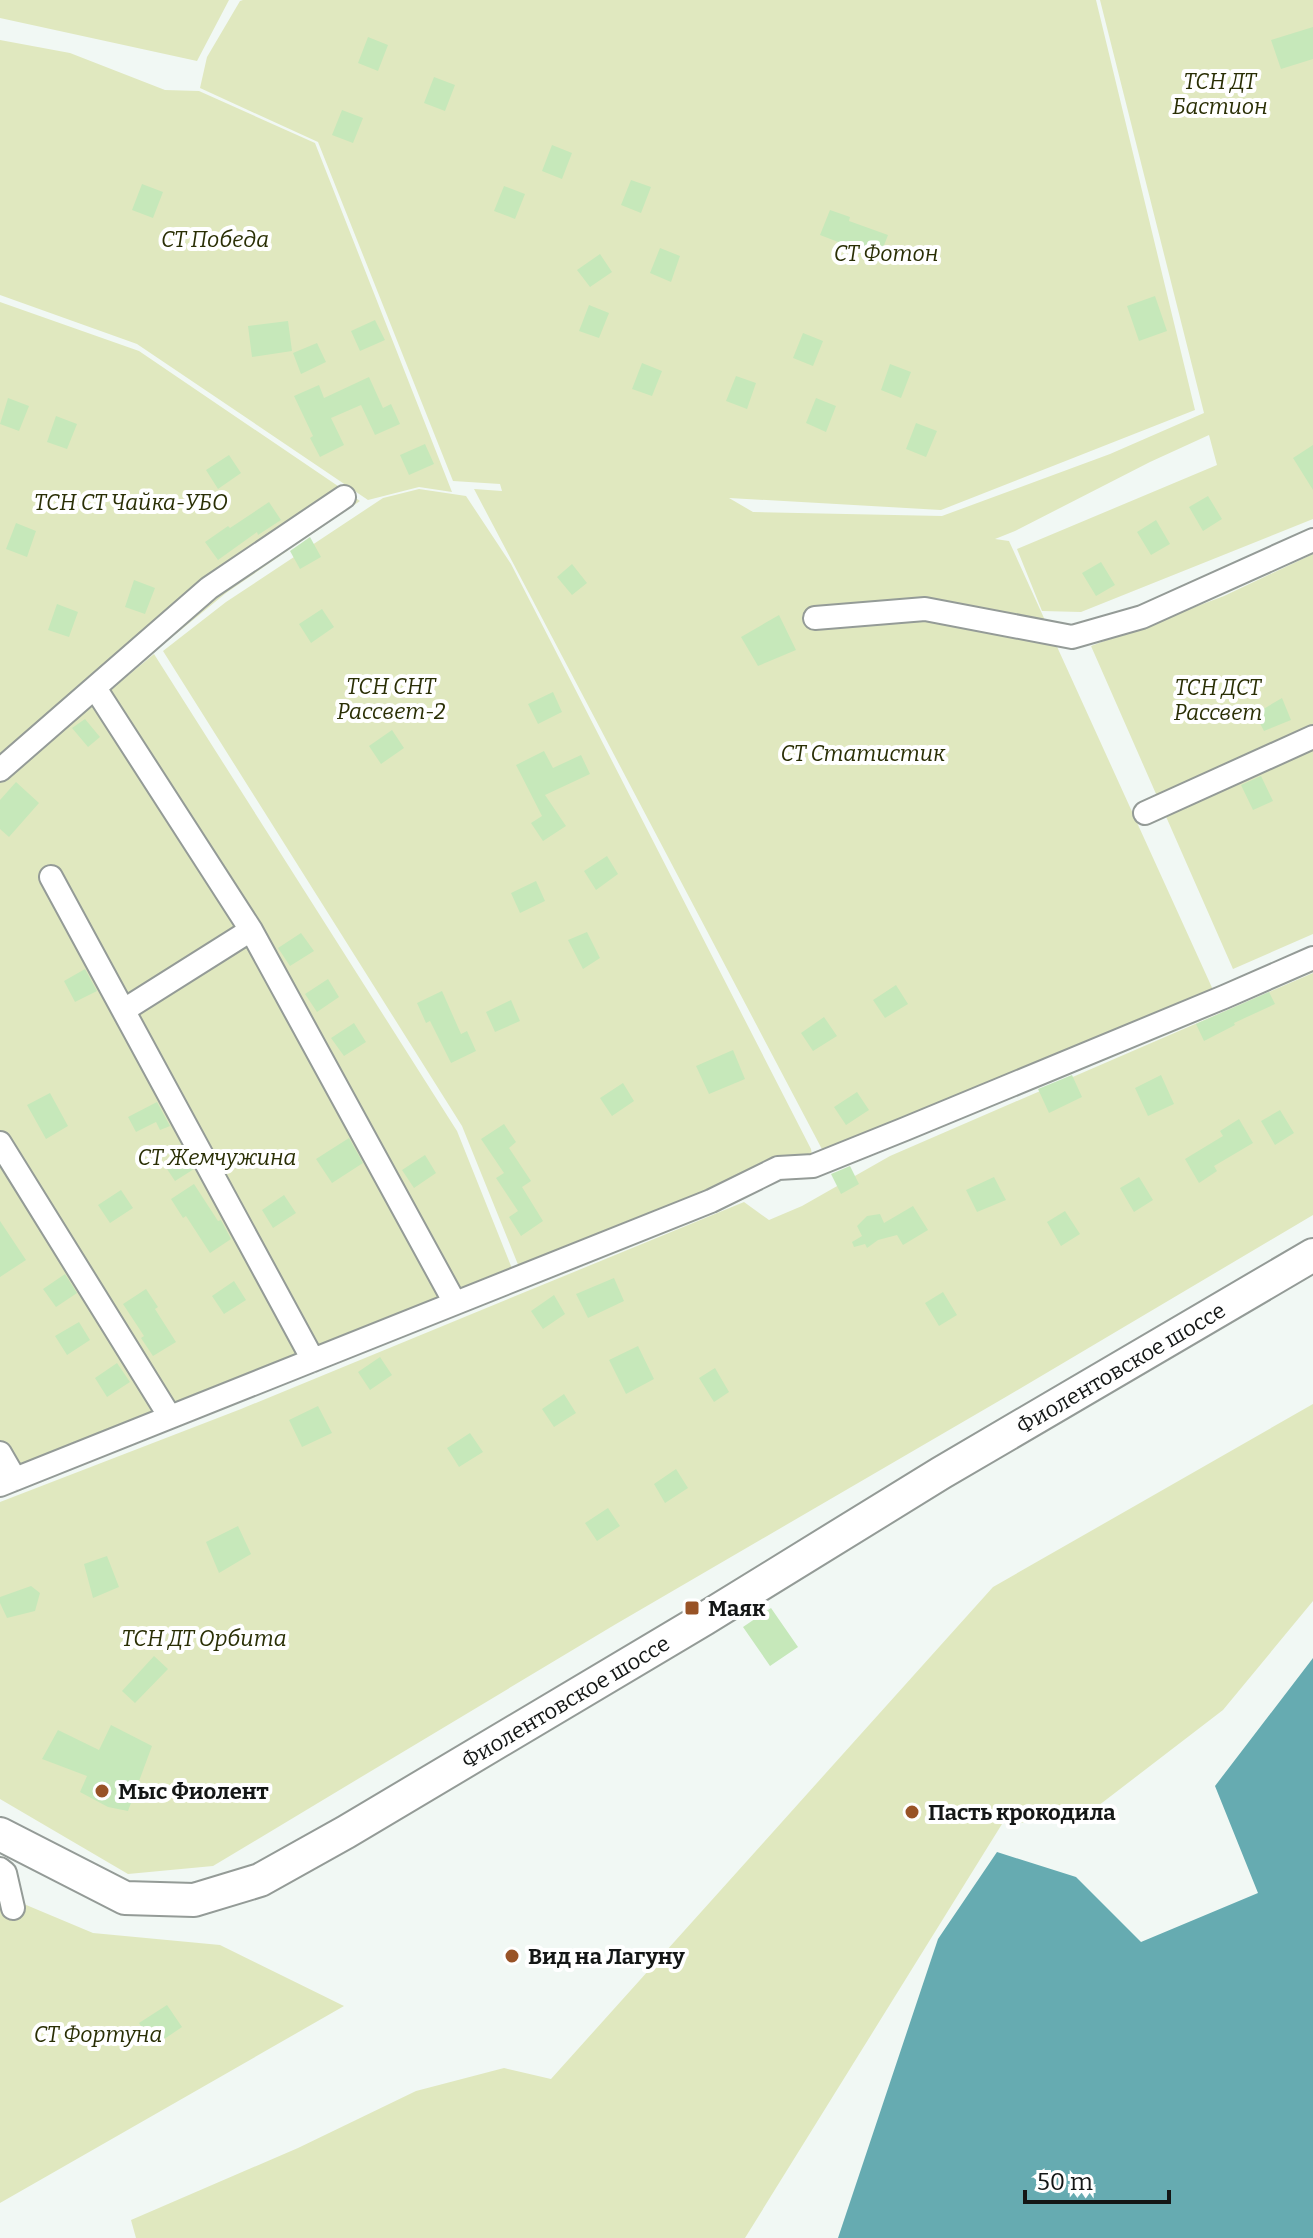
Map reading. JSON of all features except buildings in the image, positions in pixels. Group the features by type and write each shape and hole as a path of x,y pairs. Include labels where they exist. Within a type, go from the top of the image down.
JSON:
{"main road":[{"name":"Фиолентовское шоссе","path":"0,1834 125,1898 194,1900 260,1880 373,1816 704,1619 941,1473 1313,1255"}],"street":[{"path":"0,770 209,588 344,497"},
{"path":"815,618 925,609 1072,637 1142,617 1313,540"},
{"path":"95,688 251,930 455,1303"},
{"path":"1145,813 1313,737"},
{"path":"51,877 313,1360"},
{"path":"124,1010 251,930"},
{"path":"0,1453 8,1482 711,1201 778,1168 813,1166 1313,958"},
{"path":"0,1143 170,1417"},
{"path":"0,1869 5,1873 13,1908"}],"green space":[{"path":"0,0 229,0 197,61 0,18"},
{"path":"243,0 1096,0 1195,410 941,510 729,498 753,512 942,516 1110,454 1204,413 1100,0 1313,0 1313,519 1081,612 1042,611 1017,549 1217,465 1209,435 995,539 1009,541 1214,992 824,1153 474,489 502,491 500,484 453,481 318,142 200,88 207,57"},
{"name":"СТ Победа","path":"0,40 70,53 165,90 199,91 315,143 452,492 419,487 368,500 137,344 0,295"},
{"name":"ТСН СТ Чайка-УБО","path":"0,302 139,351 360,501 226,593 0,778"},
{"name":"ТСН СНТ Рассвет-2","path":"419,489 466,496 511,564 811,1149 813,1162 521,1272 462,1126 163,651 226,602 383,498"},
{"name":"ТСН ДСТ Рассвет","path":"1313,554 1313,934 1233,969 1091,646 1224,596"},
{"name":"СТ Жемчужина","path":"154,654 457,1131 513,1271 0,1476 0,781"},
{"name":"ТСН ДТ Орбита","path":"1313,973 1313,1215 616,1624 213,1866 128,1874 0,1799 0,1502 241,1409 744,1202 769,1220 802,1206 890,1156"},
{"path":"1313,1404 1313,1601 1223,1710 1081,1819 1002,1824 745,2238 136,2238 131,2220 298,2148 416,2091 504,2068 551,2079 993,1587"},
{"name":"СТ Фортуна","path":"0,1894 93,1933 220,1945 344,2006 0,2203"}],"water":[{"path":"1313,1658 1313,2238 838,2238 938,1939 997,1852 1076,1877 1141,1942 1258,1893 1215,1786"}],"place":[{"name":"Маяк","path":"692,1608"},
{"name":"Мыс Фиолент","path":"102,1791"},
{"name":"Пасть крокодила","path":"912,1812"},
{"name":"Вид на Лагуну","path":"512,1956"}],"park label":[{"name":"ТСН ДТ Бастион","path":"1220,94"},
{"name":"СТ Фотон","path":"886,253"},
{"name":"СТ Статистик","path":"863,753"}]}
